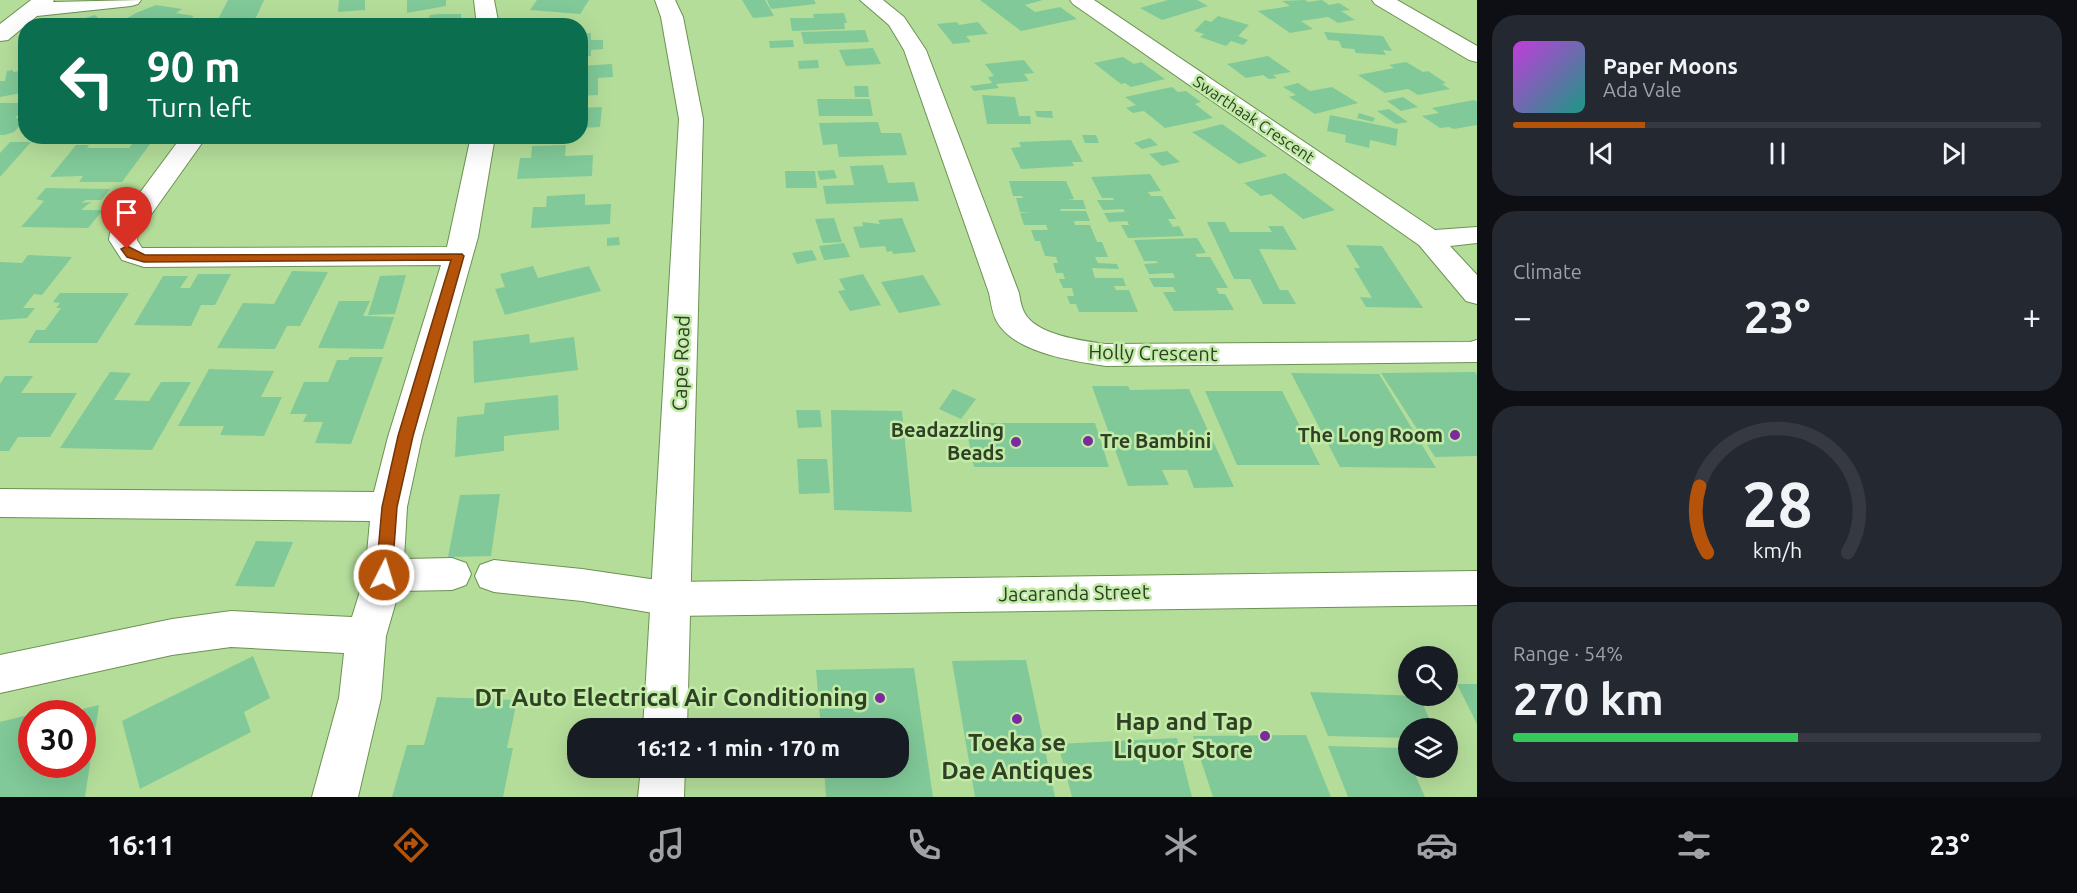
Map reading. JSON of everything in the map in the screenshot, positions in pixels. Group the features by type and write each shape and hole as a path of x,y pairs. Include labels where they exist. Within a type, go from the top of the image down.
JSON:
{"street":[{"path":"22,18 38,5 131,0"},
{"path":"484,0 487,18"},
{"name":"Cape Road","path":"665,0 672,16 691,119 665,718"},
{"name":"Holly Crescent","path":"870,0 897,21 915,50 1004,293 1010,318 1036,339 1071,350 1106,355 1459,353 1477,351"},
{"name":"Swarthaak Crescent","path":"1080,0 1429,239"},
{"path":"1382,0 1477,55"},
{"path":"0,35 18,21"},
{"path":"189,144 124,233 123,240 132,254 144,258 458,256"},
{"path":"334,797 360,698 366,636 384,575 389,507 405,436 458,256 481,144"},
{"path":"1429,239 1477,235"},
{"path":"1429,239 1477,294"},
{"path":"0,503 389,507"},
{"path":"384,575 452,574"},
{"name":"Jacaranda Street","path":"494,576 582,585 671,599 1477,588"},
{"path":"0,674 172,637 231,629 366,636"},
{"path":"661,797 662,778"}],"building":[{"path":"228,0 264,0 256,18 219,18"},
{"path":"339,0 365,0 365,10 338,12"},
{"path":"407,0 446,0 446,6 407,13"},
{"path":"537,0 589,0 580,14 530,10"},
{"path":"742,0 765,0 774,16 753,18"},
{"path":"767,0 814,0 816,4 771,9"},
{"path":"980,0 1043,0 1025,5 1035,12 1060,7 1077,19 1021,31"},
{"path":"1168,0 1197,0 1208,6 1162,20 1140,8"},
{"path":"1305,0 1308,2 1322,0 1329,5 1339,3 1350,10 1341,11 1355,20 1338,23 1328,17 1301,21 1313,29 1290,33 1258,11 1290,6 1282,1"},
{"path":"156,5 182,9 176,13 194,16 191,18 127,18"},
{"path":"844,13 847,23 844,23 845,29 792,31 790,18 814,18 813,14"},
{"path":"461,14 461,18 428,18 430,15"},
{"path":"1218,16 1249,25 1238,36 1248,40 1243,45 1231,41 1226,46 1200,37 1204,34 1194,31 1205,20 1211,22"},
{"path":"957,22 959,25 978,22 988,34 966,36 971,42 953,44 937,24"},
{"path":"865,30 869,42 804,44 801,32"},
{"path":"1324,32 1383,36 1392,51 1383,50 1386,55 1356,53 1354,49 1342,48 1339,41 1328,40"},
{"path":"588,33 591,33 591,40 603,40 603,49 591,50 591,56 588,56"},
{"path":"793,40 794,47 770,48 769,41"},
{"path":"873,48 881,64 846,66 839,50"},
{"path":"1268,56 1291,72 1273,75 1277,78 1269,79 1263,75 1246,78 1227,64"},
{"path":"1123,57 1134,64 1141,62 1165,79 1131,87 1125,83 1121,84 1094,63"},
{"path":"818,60 819,68 799,69 798,61"},
{"path":"1024,60 1034,73 1024,74 1029,81 996,84 999,88 974,91 970,86 992,83 988,77 994,76 985,64"},
{"path":"1406,62 1423,72 1428,71 1446,83 1442,84 1450,89 1418,95 1408,89 1385,93 1358,75 1394,68 1389,65"},
{"path":"612,64 613,77 598,78 598,95 588,96 588,66"},
{"path":"7,71 18,71 18,94 0,97 0,81 5,81"},
{"path":"1298,83 1310,91 1332,87 1358,103 1315,114 1289,97 1296,95 1283,87"},
{"path":"854,86 868,86 869,97 855,97"},
{"path":"1172,87 1178,92 1186,91 1201,102 1195,104 1213,118 1165,128 1144,111 1133,113 1126,108 1136,105 1125,97"},
{"path":"982,95 1015,97 1019,116 1030,116 1031,124 987,124"},
{"path":"1403,97 1418,107 1401,111 1387,101"},
{"path":"817,99 870,99 873,116 819,116"},
{"path":"1474,100 1477,102 1477,125 1454,129 1440,128 1422,116 1439,113 1432,108"},
{"path":"0,103 18,103 18,115 15,118 18,118 18,128 14,132 0,135"},
{"path":"602,107 600,127 588,128 588,108"},
{"path":"1389,109 1408,122 1396,124 1377,111"},
{"path":"1035,111 1052,111 1053,118 1037,117"},
{"path":"1359,113 1375,118 1373,122 1357,118"},
{"path":"1330,115 1398,129 1396,146 1370,140 1369,148 1345,142 1346,135 1327,131"},
{"path":"878,122 881,133 901,133 907,155 839,157 837,144 823,145 819,123"},
{"path":"1222,124 1267,156 1239,164 1192,132"},
{"path":"1082,135 1096,135 1099,143 1085,143"},
{"path":"1150,138 1158,145 1142,149 1134,143"},
{"path":"1071,140 1083,162 1072,162 1074,166 1021,169 1011,148 1021,147 1019,142"},
{"path":"10,142 29,144 0,177 0,153"},
{"path":"132,144 150,144 122,182 79,182 83,176 50,177 76,145 89,145 87,148 129,148"},
{"path":"566,145 565,156 593,155 592,176 517,179 520,158 531,158 532,146"},
{"path":"1167,151 1180,162 1162,166 1149,154"},
{"path":"883,165 888,183 914,182 919,201 826,204 823,186 854,185 850,166"},
{"path":"834,170 837,178 820,180 817,171"},
{"path":"785,171 815,171 817,188 786,188"},
{"path":"1285,173 1335,210 1303,219 1271,194 1261,196 1244,183"},
{"path":"1150,174 1161,191 1148,192 1151,196 1162,196 1176,219 1168,219 1173,227 1179,226 1184,236 1128,238 1121,225 1129,225 1127,221 1109,222 1104,213 1125,212 1123,209 1103,210 1097,200 1114,200 1113,198 1102,198 1091,177"},
{"path":"1009,181 1066,181 1074,199 1067,200 1083,200 1086,209 1060,209 1061,211 1086,211 1090,221 1074,221 1075,225 1090,225 1097,242 1102,242 1108,257 1095,257 1098,263 1117,264 1119,269 1092,268 1095,278 1123,278 1126,286 1114,286 1116,290 1129,290 1138,312 1079,312 1076,304 1070,304 1067,296 1074,296 1072,288 1063,288 1059,279 1065,279 1063,273 1056,273 1053,263 1058,263 1056,257 1045,256 1040,241 1035,241 1031,230 1048,230 1046,225 1024,225 1020,213 1030,212 1020,212 1016,198 1023,198 1013,196"},
{"path":"46,188 110,189 101,200 86,200 81,203 91,202 81,210 103,210 88,228 21,227 44,201 36,199"},
{"path":"585,194 585,205 611,204 610,224 531,228 533,207 546,207 547,196"},
{"path":"834,218 842,242 823,243 815,219"},
{"path":"902,218 916,252 893,254 892,251 887,252 885,246 860,248 853,227 863,226 862,222 880,224 878,220"},
{"path":"1207,222 1225,222 1230,232 1272,232 1268,226 1283,226 1297,250 1259,249 1280,290 1288,290 1296,304 1263,304 1250,279 1234,279"},
{"path":"619,237 620,245 607,246 607,238"},
{"path":"1197,238 1206,253 1195,254 1197,257 1210,257 1228,288 1216,288 1219,294 1225,294 1234,310 1174,311 1163,292 1176,292 1173,287 1154,287 1149,278 1175,278 1173,273 1149,274 1144,264 1158,263 1144,261 1134,240"},
{"path":"844,243 850,257 824,260 819,246"},
{"path":"1346,245 1382,246 1423,308 1366,307 1360,297 1372,298 1354,268 1360,268"},
{"path":"812,250 817,260 797,264 792,253"},
{"path":"28,255 72,257 42,295 34,294 23,308 35,308 27,318 0,320 0,262 22,263"},
{"path":"533,266 538,278 589,266 601,291 505,315 495,289 505,287 500,274"},
{"path":"292,271 328,272 300,326 287,326 275,349 217,348 243,303 274,304"},
{"path":"198,274 231,274 215,305 201,305 191,326 134,325 163,276 188,276 180,288 190,288"},
{"path":"863,274 881,305 850,311 838,291 845,290 839,279"},
{"path":"406,275 395,314 368,315 380,276"},
{"path":"923,275 941,305 899,313 881,282"},
{"path":"60,293 129,293 97,343 28,343 36,330 45,330 61,308 56,308 60,303 53,302"},
{"path":"339,301 370,301 363,316 394,317 383,349 318,348"},
{"path":"529,334 530,343 574,337 578,370 474,383 473,341"},
{"path":"350,357 383,357 351,444 315,443 323,422 303,422 307,414 290,414 304,382 328,382 337,360 348,360"},
{"path":"209,369 274,371 261,397 282,397 264,436 220,435 224,426 178,426"},
{"path":"110,372 131,373 114,400 149,401 161,382 191,382 152,450 60,448"},
{"path":"1475,372 1477,375 1477,456 1435,457 1381,373"},
{"path":"1291,373 1379,374 1436,468 1340,467"},
{"path":"5,376 33,376 21,393 77,393 50,437 18,437 9,451 0,451 0,384"},
{"path":"1092,386 1128,386 1130,390 1189,389 1234,487 1194,488 1187,470 1162,470 1169,485 1128,486"},
{"path":"953,389 976,399 961,419 939,409"},
{"path":"1205,391 1282,391 1320,465 1237,465"},
{"path":"558,395 559,430 504,436 504,451 455,457 457,417 484,414 485,403"},
{"path":"796,410 820,410 822,427 798,428"},
{"path":"831,410 902,411 912,512 834,510"},
{"path":"965,423 1095,423 1109,467 974,467"},
{"path":"797,459 827,459 830,493 799,494"},
{"path":"500,494 491,556 448,557 460,495"},
{"path":"256,541 293,542 274,587 235,586"},
{"path":"253,656 270,698 244,712 251,732 140,789 122,721"},
{"path":"1026,660 1055,797 975,797 952,661"},
{"path":"914,668 933,797 826,797 825,778 909,778 909,718 820,718 816,670"},
{"path":"1458,684 1477,684 1477,724 1458,686"},
{"path":"1310,692 1398,695 1398,706 1424,706 1429,718 1398,718 1398,738 1328,736"},
{"path":"437,697 517,700 507,748 513,748 503,797 392,797 407,745 424,745"},
{"path":"99,705 96,725 96,706"},
{"path":"18,718 18,778 88,778 85,797 0,797 0,722"},
{"path":"1306,735 1331,797 1213,797 1193,736"},
{"path":"1177,738 1192,797 1072,797 1058,744"},
{"path":"1328,746 1398,748 1398,778 1416,778 1425,797 1348,797"}],"place":[{"name":"The Long Room","path":"1455,435"},
{"name":"Tre Bambini","path":"1088,441"},
{"name":"Beadazzling Beads","path":"1016,442"},
{"name":"DT Auto Electrical Air Conditioning","path":"880,698"},
{"name":"Toeka se Dae Antiques","path":"1017,719"},
{"name":"Hap and Tap Liquor Store","path":"1265,736"}],"route":[{"path":"127,249 132,254 144,258 458,256 405,436 389,507 384,575"}]}
